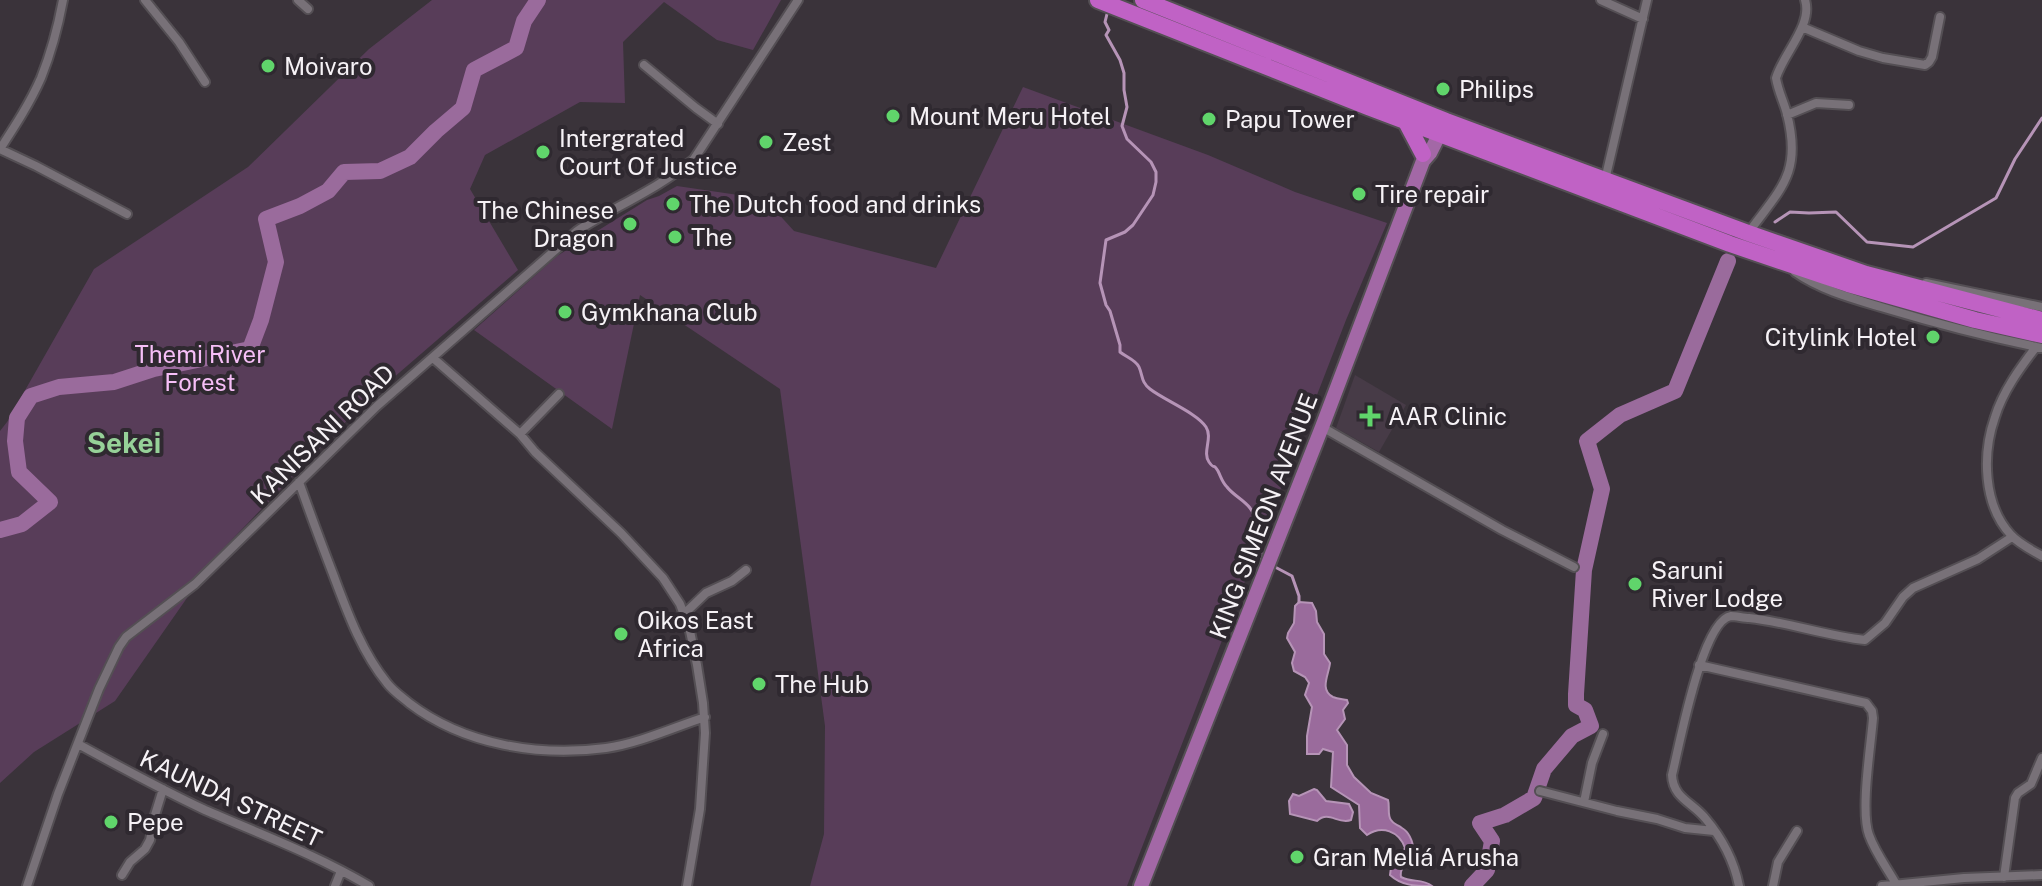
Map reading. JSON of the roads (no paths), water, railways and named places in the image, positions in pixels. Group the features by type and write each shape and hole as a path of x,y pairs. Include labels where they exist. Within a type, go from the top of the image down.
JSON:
{"highway":[{"path":"1098,0 1368,107 1405,120 1438,125 1463,142"},
{"path":"1143,0 1730,244 2040,343"},
{"path":"1405,120 1425,156 1446,145 1485,143 1605,180 1866,274 2042,320"}],"main road":[{"name":"KING SIMEON AVENUE","path":"1141,886 1438,125"}],"street":[{"path":"63,0 53,45 41,78 0,149 127,214"},
{"path":"145,0 179,42 205,82"},
{"path":"298,0 308,9"},
{"name":"KANISANI ROAD","path":"27,886 58,794 99,689 126,637 195,584 377,406 577,231 672,178 694,159 798,0"},
{"path":"1601,0 1643,19"},
{"path":"1605,180 1647,0"},
{"path":"1748,233 1789,174 1792,144 1776,78 1802,27 1807,1"},
{"path":"1802,27 1859,51 1925,65 1932,57 1940,17"},
{"path":"644,65 718,124"},
{"path":"1787,115 1816,103 1849,105"},
{"path":"1866,274 1945,285 2042,307"},
{"path":"2040,343 2020,368 1995,417 1989,442 1988,478 1991,499 2000,521 2012,537 2042,556"},
{"path":"433,358 520,434 650,562 672,590 684,614 697,665 705,717 702,792 687,886"},
{"path":"520,434 559,394"},
{"path":"1322,427 1502,530 1574,567"},
{"path":"299,482 347,612 372,661 394,691 431,719 458,732 500,745 555,750 608,748 705,717"},
{"path":"1739,886 1727,850 1697,810 1675,791 1672,783 1699,665 1708,640 1721,621 1730,616 1766,620 1868,639 1913,588 1978,559 2012,537"},
{"path":"684,614 706,593 732,581 746,570"},
{"path":"1699,665 1866,703 1873,718 1866,791 1867,825 1869,835 1896,884"},
{"path":"1584,802 1592,763 1603,734"},
{"name":"KAUNDA STREET","path":"78,744 163,789 275,839 369,886"},
{"path":"2004,877 2015,798 2021,789 2031,784 2042,755"},
{"path":"122,875 150,840 163,789"},
{"path":"1540,791 1698,831 1714,831"},
{"path":"1773,886 1778,862 1797,831"},
{"path":"335,886 341,871"},
{"path":"1882,886 2042,875"}],"waterway":[{"path":"0,530 22,524 50,502 19,472 15,441 17,418 31,396 59,387 114,382 154,369 250,349 276,262 266,219 328,191 344,172 380,171 410,157 463,108 474,70 516,48 524,21 538,0"},
{"path":"1107,14 1105,22 1109,30 1106,35 1124,73 1127,107 1122,126 1127,139 1151,162 1156,172 1156,182 1153,195 1133,225 1106,240 1100,283 1106,305 1120,352 1138,365 1147,386 1206,427 1207,458 1225,485 1253,513 1262,562"},
{"path":"1775,222 1790,212 1836,212 1867,242 1913,247 1996,198 2015,159 2042,118"},
{"path":"1472,886 1487,870 1492,841 1480,823 1505,815 1534,798 1544,769 1572,736 1591,726 1585,710 1576,705 1584,570 1602,489 1587,441 1620,415 1675,391 1728,261"},
{"path":"1275,567 1292,576 1299,602"}],"place":[{"name":"Moivaro","path":"268,66"},
{"name":"Philips","path":"1443,89"},
{"name":"Mount Meru Hotel","path":"893,116"},
{"name":"Papu Tower","path":"1209,119"},
{"name":"Zest","path":"766,142"},
{"name":"Intergrated Court Of Justice","path":"543,152"},
{"name":"Tire repair","path":"1359,194"},
{"name":"The Dutch food and drinks","path":"673,204"},
{"name":"The Chinese Dragon","path":"630,224"},
{"name":"The","path":"675,237"},
{"name":"Gymkhana Club","path":"565,312"},
{"name":"Citylink Hotel","path":"1933,337"},
{"name":"AAR Clinic","path":"1370,416"},
{"name":"Saruni River Lodge","path":"1635,584"},
{"name":"Oikos East Africa","path":"621,634"},
{"name":"The Hub","path":"759,684"},
{"name":"Pepe","path":"111,822"},
{"name":"Gran Meliá Arusha","path":"1297,857"}],"district":[{"name":"Sekei","path":"124,442"}],"park label":[{"name":"Themi River Forest","path":"200,368"}]}
